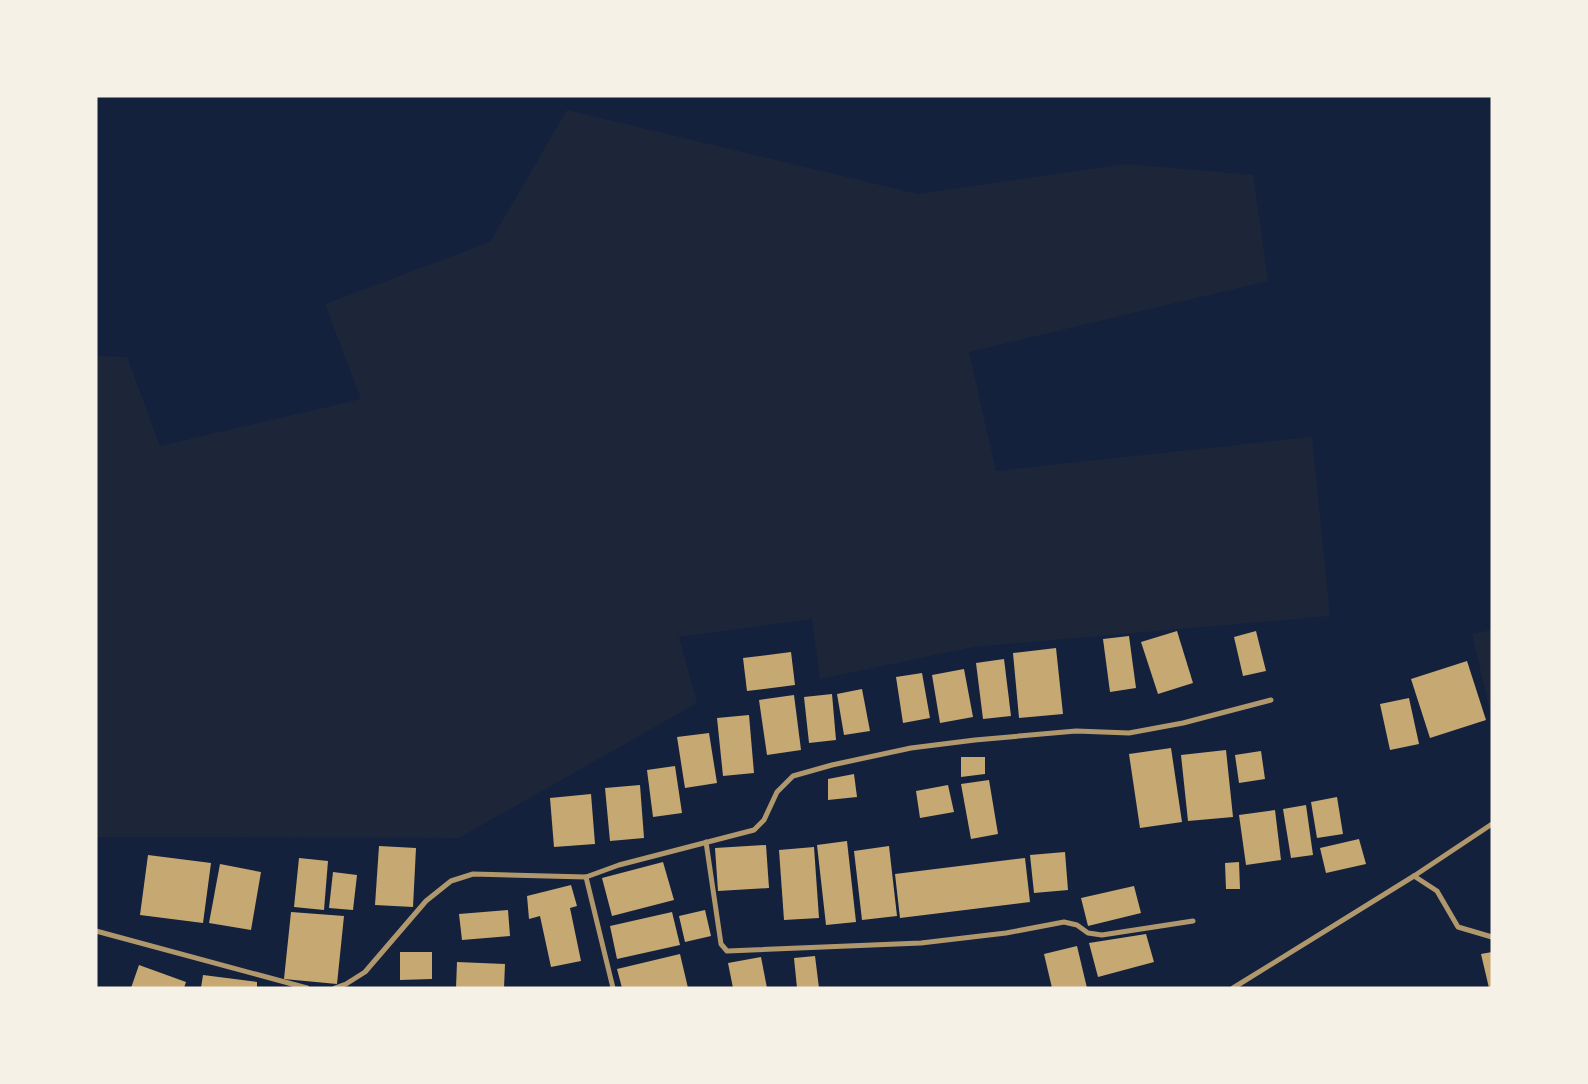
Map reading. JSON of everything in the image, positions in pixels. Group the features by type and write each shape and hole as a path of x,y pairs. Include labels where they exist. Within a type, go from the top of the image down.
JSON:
{"street":[{"path":"335,988 346,984 365,972 426,901 451,880 473,874 586,877 619,865 754,830 764,820 777,792 793,776 832,765 911,748 975,740 1076,731 1129,734 1183,723 1271,700"},
{"path":"1233,988 1414,876 1492,824"},
{"path":"706,842 721,944 727,951 921,943 1006,933 1064,922 1077,925 1088,933 1102,936 1193,921"},
{"path":"1414,876 1437,891 1458,927 1492,937"},
{"path":"586,877 612,988"},
{"path":"96,931 196,960 306,988"}],"shaded area":[{"path":"567,110 918,194 1126,164 1253,175 1268,281 969,352 996,471 1312,437 1330,616 973,647 820,679 812,619 679,637 697,703 459,838 96,837 96,356 127,357 160,446 361,399 325,304 490,242"},
{"path":"1492,630 1492,719 1472,634"}],"building":[{"path":"1177,631 1193,683 1158,694 1141,642"},
{"path":"1256,631 1266,671 1243,676 1234,637"},
{"path":"1129,636 1136,688 1110,692 1103,639"},
{"path":"1056,648 1063,714 1019,718 1013,653"},
{"path":"791,652 795,685 747,691 743,658"},
{"path":"1004,659 1011,716 983,719 976,663"},
{"path":"1467,661 1486,720 1430,738 1411,679"},
{"path":"964,669 973,717 940,723 932,675"},
{"path":"922,673 930,718 903,723 896,677"},
{"path":"862,689 870,731 844,735 837,694"},
{"path":"832,694 836,740 809,743 804,697"},
{"path":"794,695 801,750 767,755 759,700"},
{"path":"1409,698 1419,744 1390,750 1380,704"},
{"path":"749,715 754,773 723,776 717,718"},
{"path":"709,733 717,783 685,788 677,737"},
{"path":"1171,748 1182,822 1140,828 1129,754"},
{"path":"1226,750 1233,817 1188,821 1181,755"},
{"path":"1261,751 1265,779 1239,783 1235,755"},
{"path":"961,757 985,757 985,774 961,777"},
{"path":"675,766 682,813 653,817 647,770"},
{"path":"854,774 857,797 828,800 828,779"},
{"path":"989,780 998,834 971,839 961,784"},
{"path":"640,785 644,838 610,841 605,788"},
{"path":"948,785 954,812 920,818 916,791"},
{"path":"591,794 595,844 554,847 550,798"},
{"path":"1337,797 1343,834 1317,838 1311,802"},
{"path":"1306,805 1313,855 1291,858 1283,809"},
{"path":"1275,810 1281,860 1246,865 1239,815"},
{"path":"1359,839 1366,864 1326,873 1320,848"},
{"path":"847,841 856,922 826,925 817,845"},
{"path":"766,845 769,888 718,891 715,848"},
{"path":"379,846 416,848 413,907 375,905"},
{"path":"889,846 897,916 862,920 854,851"},
{"path":"814,847 819,918 784,920 779,850"},
{"path":"1065,852 1068,890 1034,893 1030,855"},
{"path":"148,855 211,863 203,923 140,915"},
{"path":"299,858 328,861 324,910 294,907"},
{"path":"1025,858 1030,902 900,918 895,874"},
{"path":"663,862 674,900 612,916 602,878"},
{"path":"1239,862 1240,889 1226,889 1225,863"},
{"path":"220,864 261,872 251,930 209,923"},
{"path":"333,872 357,875 353,910 329,908"},
{"path":"571,885 577,906 570,908 581,961 551,967 540,916 529,919 527,896"},
{"path":"1134,886 1141,913 1088,926 1081,898"},
{"path":"508,910 510,936 462,940 459,914"},
{"path":"705,910 711,936 685,942 679,916"},
{"path":"291,912 344,916 337,984 284,979"},
{"path":"672,912 680,945 617,959 610,926"},
{"path":"1146,934 1154,962 1098,977 1089,943"},
{"path":"1077,946 1087,988 1052,988 1044,954"},
{"path":"400,952 432,952 432,979 400,980"},
{"path":"1492,952 1492,988 1489,988 1481,954"},
{"path":"680,954 688,988 622,988 617,969"},
{"path":"815,956 819,988 797,988 794,958"},
{"path":"761,957 767,988 733,988 728,963"},
{"path":"457,962 505,964 504,988 456,988"},
{"path":"139,965 186,982 184,988 131,988"},
{"path":"203,975 257,982 257,988 201,988"}]}
